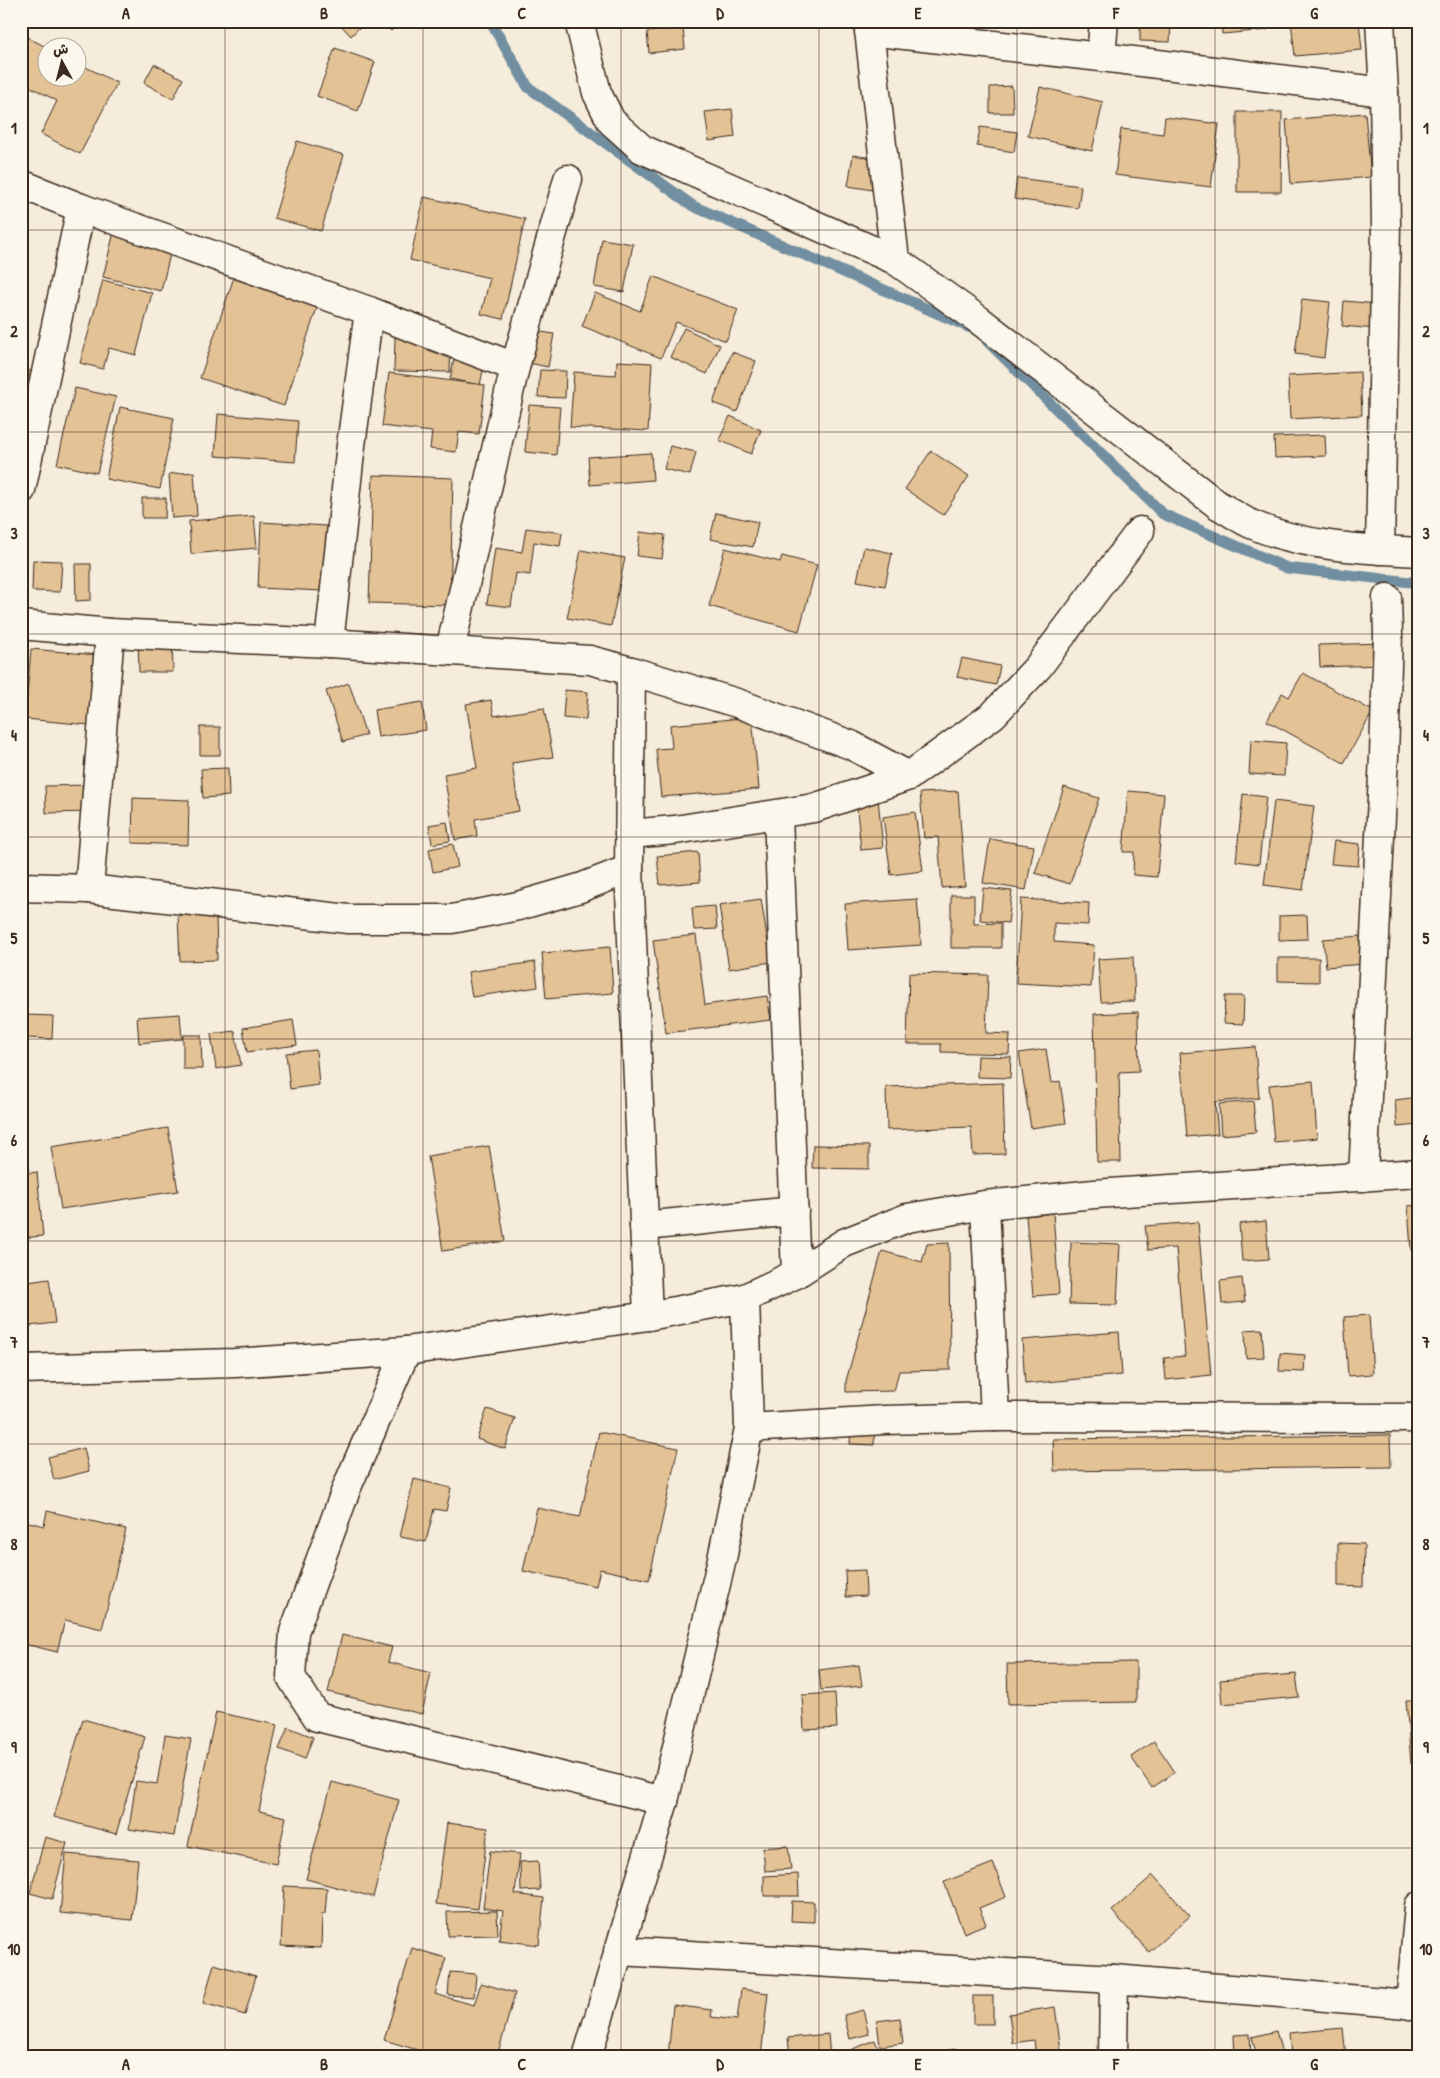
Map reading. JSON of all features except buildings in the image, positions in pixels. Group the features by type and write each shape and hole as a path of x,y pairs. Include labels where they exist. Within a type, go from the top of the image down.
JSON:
{"street":[{"path":"579,21 597,93 611,121 642,149 894,260 978,320 1218,505 1251,524 1298,540 1380,550 1419,552"},
{"path":"1101,57 1104,21"},
{"path":"1380,21 1384,92 1386,225 1380,550"},
{"path":"894,260 869,26 1384,92"},
{"path":"450,650 515,367 568,178"},
{"path":"21,184 81,208 515,367"},
{"path":"21,490 81,208"},
{"path":"329,643 350,453 369,312"},
{"path":"629,834 676,830 814,808 909,776 993,715 1031,674 1140,531"},
{"path":"1363,1176 1384,756 1388,635 1387,598"},
{"path":"21,625 110,632 450,650 590,660 737,704 851,745 909,776"},
{"path":"89,889 110,632"},
{"path":"631,671 629,834 648,1316"},
{"path":"778,815 796,1274"},
{"path":"21,887 89,889 348,919 452,919 518,906 580,888 630,869"},
{"path":"21,1369 235,1362 406,1351 648,1316 745,1298 796,1274 844,1243 907,1218 984,1205 1104,1194 1419,1173"},
{"path":"984,1205 995,1417"},
{"path":"644,1226 794,1211"},
{"path":"587,2057 664,1801 722,1558 749,1428 745,1298"},
{"path":"406,1351 347,1487 294,1632 291,1677 316,1717 664,1801"},
{"path":"749,1428 885,1420 995,1417 1419,1418"},
{"path":"618,1951 1114,1979 1414,2005 1419,1906"},
{"path":"1113,2057 1114,1979"}],"waterway":[{"path":"490,21 528,87 693,206 973,329"},
{"path":"987,341 1163,514 1287,568 1419,583"}]}
